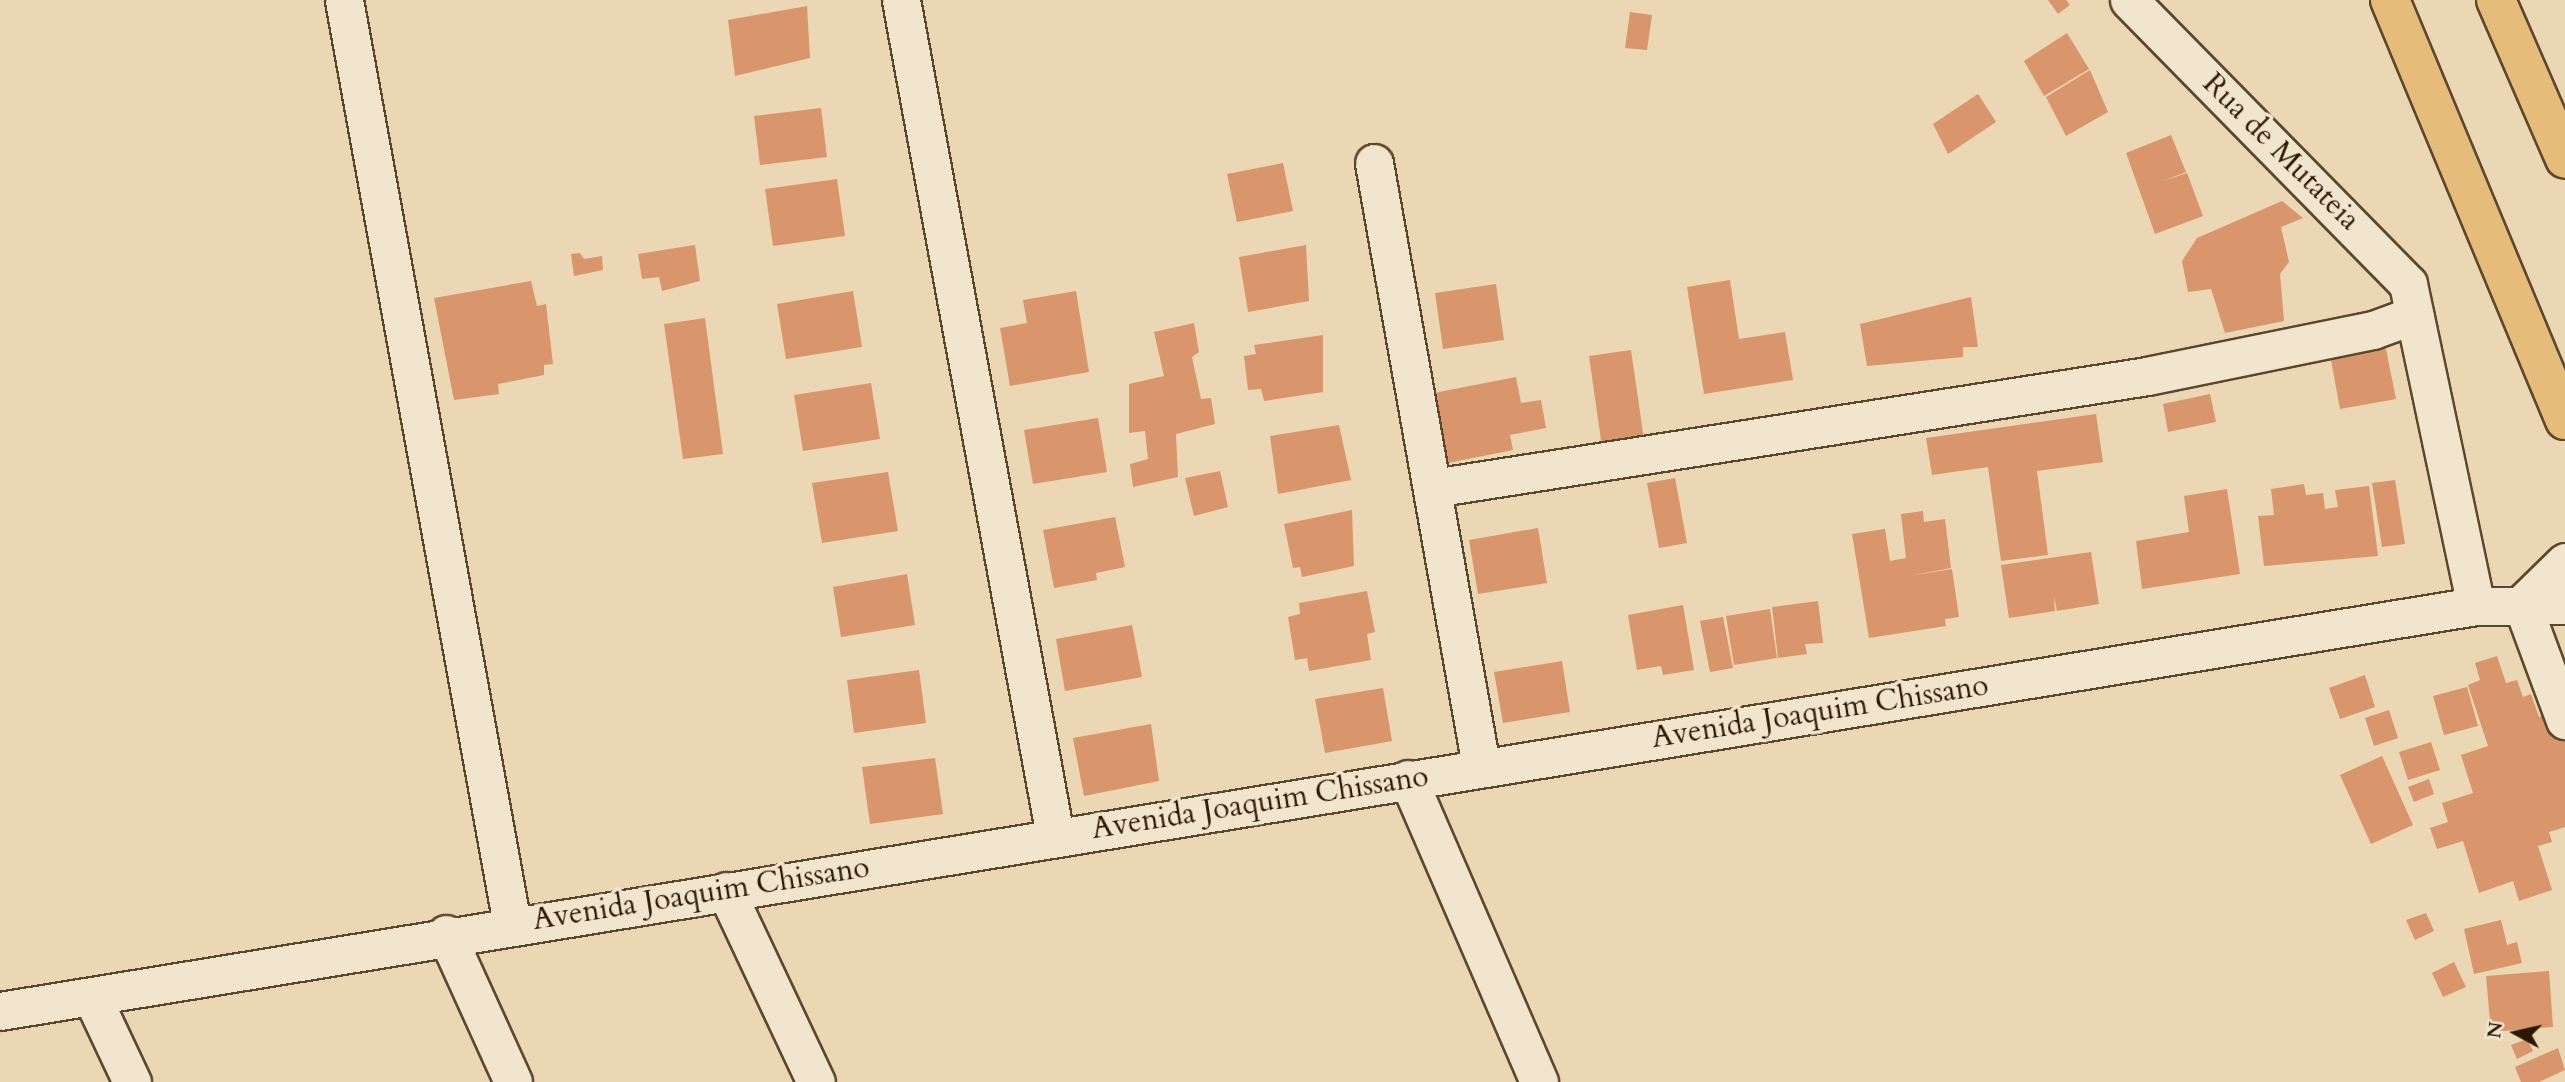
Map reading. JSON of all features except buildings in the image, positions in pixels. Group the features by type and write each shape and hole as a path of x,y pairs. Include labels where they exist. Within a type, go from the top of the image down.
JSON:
{"highway":[{"path":"2390,0 2565,419"},
{"path":"2496,0 2554,107 2565,159"}],"street":[{"path":"344,0 512,924"},
{"path":"901,0 1055,836"},
{"name":"Rua de Mutateia","path":"2129,0 2392,262 2408,284 2476,606"},
{"path":"1374,163 1480,766"},
{"path":"1433,488 2147,376 2373,330 2414,315"},
{"path":"2565,562 2522,604 2565,720"},
{"name":"Avenida Joaquim Chissano","path":"0,1011 446,934 726,891 1480,766 2476,606 2565,605"},
{"path":"1408,779 1539,1082"},
{"path":"726,891 816,1082"},
{"path":"446,934 513,1082"},
{"path":"92,997 132,1082"}]}
